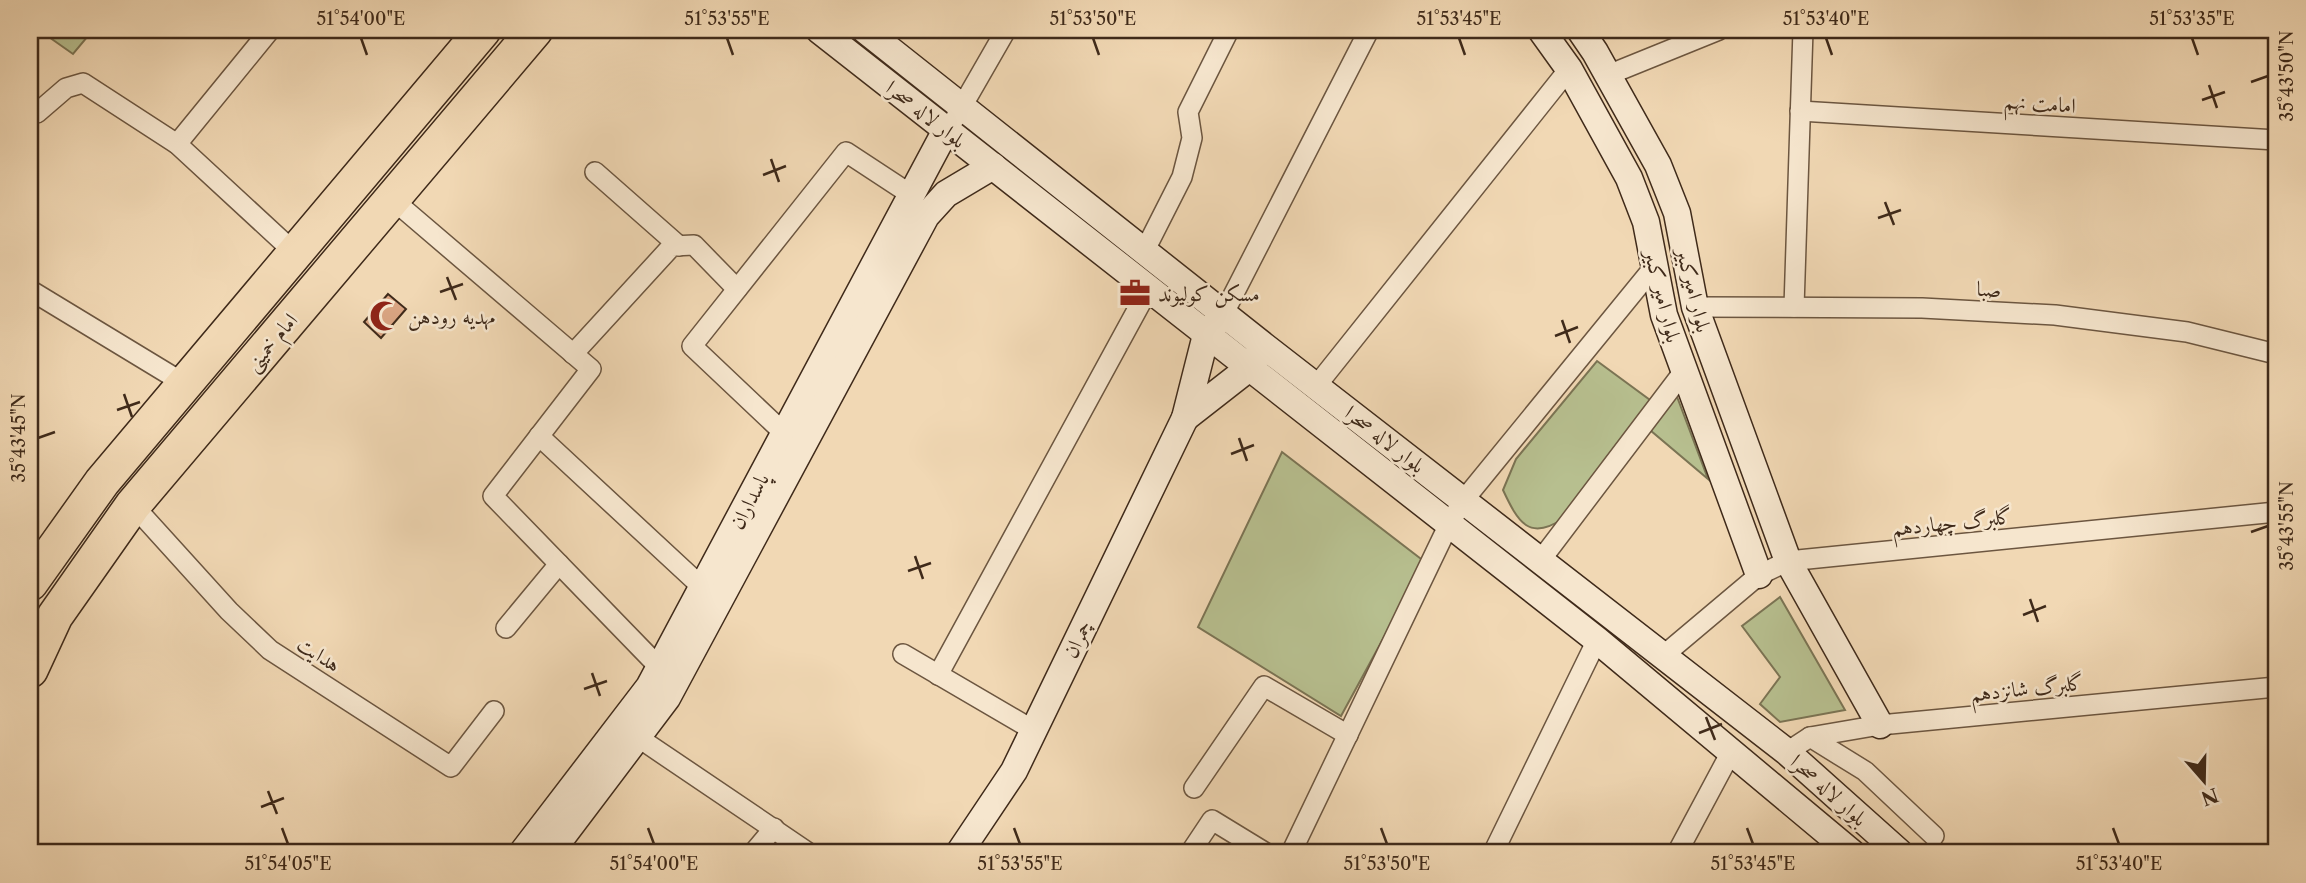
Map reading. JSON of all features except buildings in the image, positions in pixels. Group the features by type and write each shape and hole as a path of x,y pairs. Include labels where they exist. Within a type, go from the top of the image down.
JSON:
{"highway":[{"name":"امام خمینی","path":"30,583 102,482 294,251 484,30"},
{"name":"امام خمینی","path":"30,670 55,616 133,505 535,30"},
{"path":"433,90 463,115"}],"main road":[{"name":"بلوار لاله صحرا","path":"820,30 1597,640 1852,853"},
{"name":"بلوار لاله صحرا","path":"864,30 1264,346 1787,752 1900,853"},
{"name":"بلوار امیر کبیر","path":"1541,30 1569,69 1629,178 1646,222 1664,315 1759,575"},
{"name":"بلوار امیرکبیر","path":"1580,30 1658,164 1677,213 1695,307 1788,561 1880,725"},
{"name":"پاسداران","path":"550,853 667,698 946,130"},
{"name":"پاسداران","path":"522,853 622,726 795,440 926,216 946,194 993,166"},
{"name":"چمران","path":"959,853 1014,771 1185,418 1206,335 1224,313"},
{"name":"چمران","path":"1185,418 1249,368 1264,346"}],"street":[{"path":"177,144 270,30"},
{"path":"946,130 963,107 1006,30"},
{"path":"1145,250 1182,177 1192,138 1188,112 1229,30"},
{"path":"1224,313 1369,30"},
{"path":"1608,75 1718,30"},
{"path":"1794,307 1803,30"},
{"path":"1317,385 1569,69"},
{"path":"37,113 66,88 83,83 177,144 294,251"},
{"name":"امامت نهم","path":"1800,111 2276,140"},
{"path":"795,440 692,346 846,152 913,196"},
{"path":"595,172 679,246"},
{"path":"392,199 591,369 493,496 659,667"},
{"path":"573,354 672,246 694,246 737,289"},
{"path":"1291,853 1449,524 1463,501 1654,267"},
{"path":"938,674 1149,288"},
{"path":"30,290 185,384"},
{"name":"صبا","path":"1695,307 1922,308 2055,315 2187,331 2276,354"},
{"path":"1540,561 1684,371"},
{"path":"539,436 703,589"},
{"name":"هدایت","path":"133,505 229,611 270,650 451,767 494,711"},
{"name":"گلبرگ چهاردهم","path":"1664,655 1759,575 1788,561 2276,512"},
{"path":"506,628 559,564"},
{"path":"1493,853 1597,640"},
{"path":"903,654 1033,730"},
{"path":"1195,788 1264,686 1348,735"},
{"name":"گلبرگ شانزدهم","path":"1787,752 1810,737 1880,725 2276,687"},
{"path":"1810,737 1865,771 1934,836"},
{"path":"639,738 809,853"},
{"path":"1677,853 1731,752"},
{"path":"1190,853 1212,820 1266,853"},
{"path":"753,853 774,828"}],"green space":[{"path":"39,30 93,30 73,54"},
{"path":"1597,361 1650,400 1564,518 1552,525 1533,528 1520,519 1503,490 1516,459"},
{"path":"1676,394 1708,479 1650,430"},
{"path":"1282,452 1425,562 1341,716 1198,627"},
{"path":"1780,597 1845,710 1780,722 1760,704 1780,677 1742,626"}],"place":[{"name":"مسکن کولیوند","path":"1135,293"},
{"name":"مهدیه رودهن","path":"385,316"}]}
